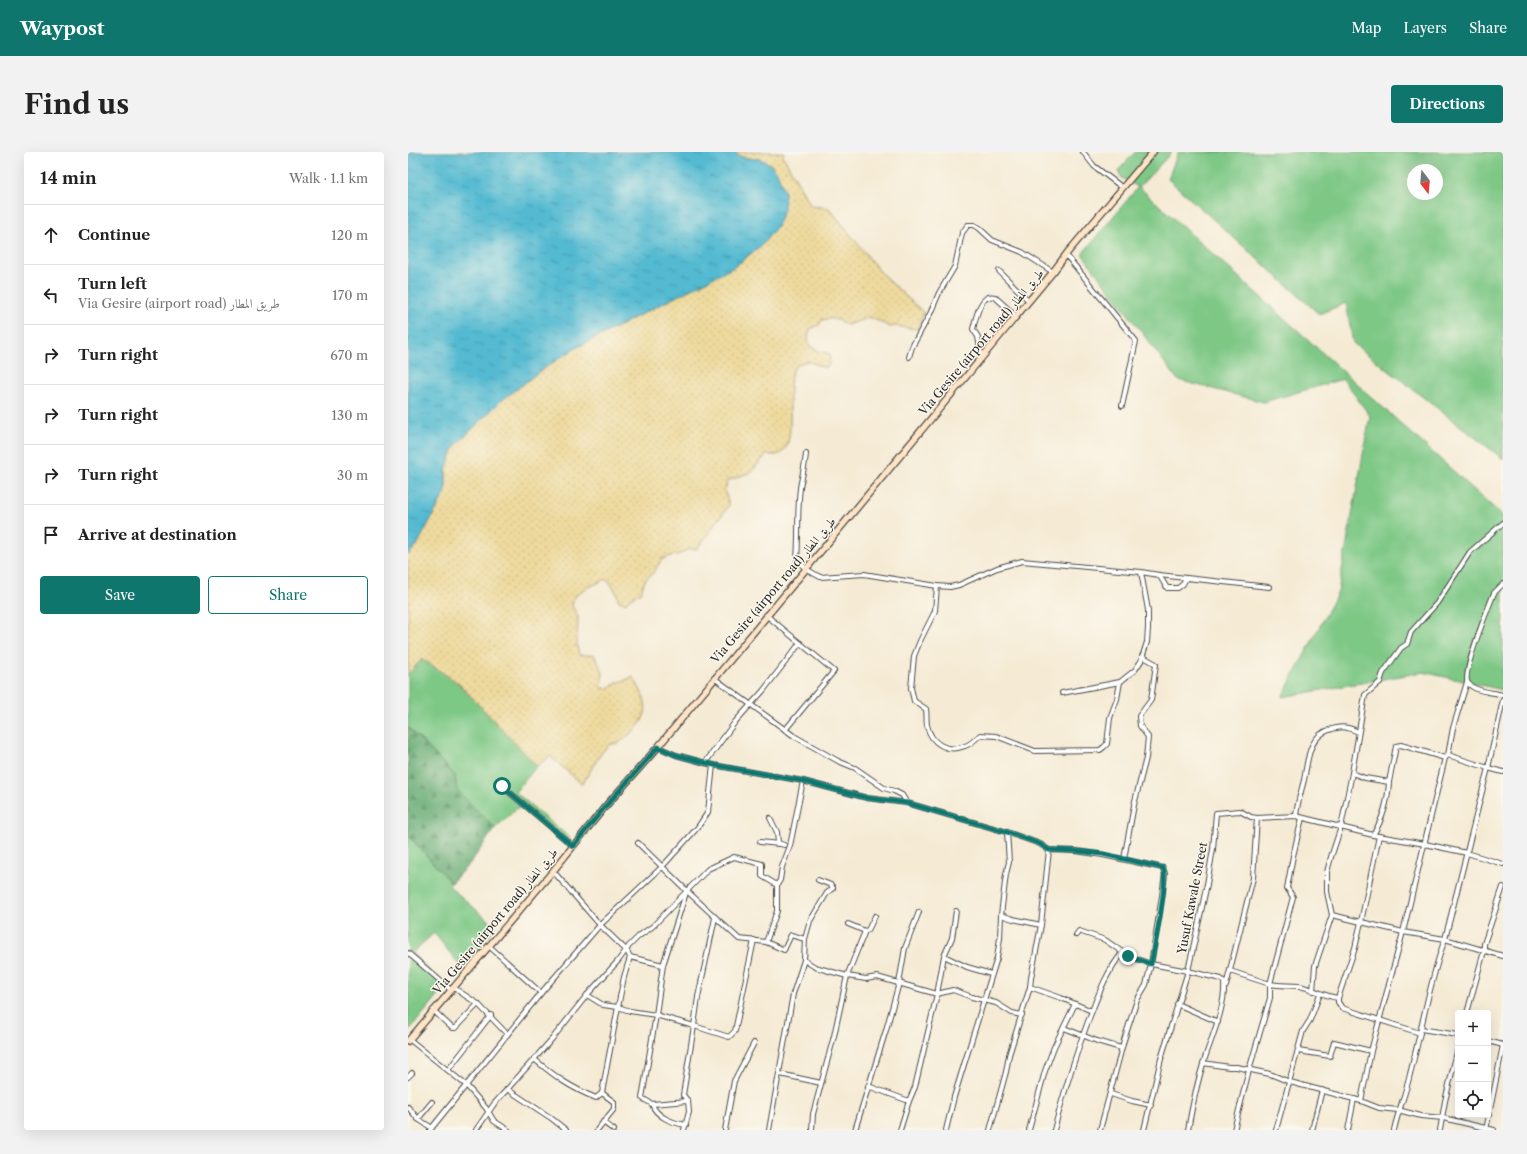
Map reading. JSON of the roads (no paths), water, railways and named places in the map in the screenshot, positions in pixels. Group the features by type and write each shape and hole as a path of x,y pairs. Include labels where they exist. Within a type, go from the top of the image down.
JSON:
{"main road":[{"name":"Via Gesire (airport road) طريق المطار","path":"409,1040 553,871 604,808 658,747 766,615 982,358 1028,300 1153,152"}],"street":[{"path":"1083,152 1094,166 1123,188"},
{"path":"909,357 912,347 930,314 939,293 955,266 962,233 968,225 974,225 980,228 992,240 1022,252 1053,272"},
{"path":"1066,255 1136,340 1122,406"},
{"path":"998,271 1028,300"},
{"path":"982,358 978,337 973,329 983,301 987,297 995,297 1016,316"},
{"path":"806,454 800,488 797,531 797,560 806,569 820,577 864,574 950,587 960,585 997,568 1022,561 1141,572 1269,587"},
{"path":"1314,991 1315,966 1332,915 1327,892 1327,872 1341,827 1365,695 1380,682 1383,673 1401,648 1408,644 1411,632 1437,603 1470,552 1503,523"},
{"path":"1062,693 1120,682 1135,670 1147,642 1148,616 1141,572"},
{"path":"1160,575 1167,588 1178,588 1183,584 1186,578"},
{"path":"1361,1101 1378,1021 1426,844 1453,728 1467,682 1469,664 1494,593 1503,584"},
{"path":"938,586 935,611 914,656 911,688 914,701 926,709 927,724 932,738 939,746 947,749 955,749 966,746 980,735 996,736 1035,752 1100,750 1104,748 1106,744 1110,718 1117,699 1120,682"},
{"path":"766,615 834,671 785,730"},
{"path":"705,763 734,722 750,705 800,643"},
{"path":"1124,859 1134,805 1146,758 1148,737 1140,726 1139,716 1151,700 1156,664 1142,656"},
{"path":"714,678 794,736 838,761 855,768 884,788 902,795 907,803"},
{"path":"1467,682 1478,689 1503,694"},
{"path":"1394,1130 1398,1110 1410,1075 1436,965 1445,939 1467,853 1503,700"},
{"path":"1296,816 1307,759 1312,744 1319,735 1326,730 1342,727 1351,728 1358,732"},
{"path":"1373,835 1379,825 1385,809 1396,746 1401,745 1447,756 1503,772"},
{"path":"658,747 676,755 705,763 803,781 867,798 907,803 1007,832 1040,844 1049,850 1076,851 1124,859 1163,868 1165,870 1162,896 1151,964 1146,985 1138,1000 1122,1048 1111,1094 1100,1130"},
{"path":"408,1107 418,1119 431,1129 507,1034 600,925 662,867 698,827 708,812 714,765"},
{"path":"1352,773 1370,779 1389,782"},
{"path":"766,942 777,911 777,885 780,880 782,867 790,846 803,781"},
{"path":"502,786 573,846"},
{"name":"Yusuf Kawale Street","path":"1144,1130 1161,1059 1188,971 1207,884 1213,849 1216,813 1240,811 1251,817 1257,818 1296,816 1373,835 1467,853 1503,864"},
{"path":"770,818 777,832 778,843 784,845"},
{"path":"1188,1130 1203,1063 1218,1022 1225,988 1253,878 1257,818"},
{"path":"1234,1130 1249,1070 1270,998 1270,984 1294,897 1287,888 1302,818"},
{"path":"946,1130 954,1097 997,958 1001,915 1009,862 1007,832"},
{"path":"1379,836 1355,948 1338,998 1338,1002 1342,1008 1378,1021 1420,1031 1455,1035"},
{"path":"760,842 790,846"},
{"path":"638,843 687,892 739,939 766,942 784,950 791,935 805,939"},
{"path":"990,1130 1006,1072 1009,1055 1030,987 1041,925 1049,850"},
{"path":"476,1130 494,1104 534,1059 587,995 627,951 629,946 687,892 708,869 734,857 762,864 762,876 777,885"},
{"path":"534,1059 571,1088 596,1098 602,1093 618,1006 630,957 627,951 600,925 553,871"},
{"path":"769,1130 794,994 804,960 805,939 810,921 827,892 833,888 830,885 818,880"},
{"path":"1468,1010 1484,951 1484,944 1503,887"},
{"path":"687,892 663,965 642,1098 652,1104 688,1101"},
{"path":"900,1130 915,1087 937,994 944,956 952,938 956,911"},
{"path":"855,1130 899,983 905,948 920,912"},
{"path":"1001,915 1041,925"},
{"path":"1332,915 1403,932 1445,939 1503,956"},
{"path":"812,1130 813,1114 834,1036 847,976 865,931 868,930 875,916"},
{"path":"684,1130 689,1112 688,1101 683,1095 698,997 715,918"},
{"path":"848,924 865,931"},
{"path":"1076,935 1079,931 1090,934 1105,940 1128,956 1151,964 1221,979 1224,982 1225,988"},
{"path":"587,995 603,1005 618,1006 630,1011 656,1016 729,1037 736,1031 754,940"},
{"path":"489,946 541,993"},
{"path":"1054,1130 1082,1035 1103,982 1123,952"},
{"path":"408,953 453,989 478,1004 507,1034"},
{"path":"944,956 967,967 991,974"},
{"path":"630,957 663,965"},
{"path":"804,960 815,967 847,976 866,979 877,978 937,994 952,990 996,1003 1012,1013 1022,1015"},
{"path":"1230,971 1270,984 1281,986 1299,986 1328,997 1338,998"},
{"path":"1030,987 1092,1011"},
{"path":"1276,1130 1303,1031 1310,1020 1320,994"},
{"path":"433,1010 452,1028 455,1028 478,1004"},
{"path":"1029,1130 1045,1071 1054,1047 1075,1004"},
{"path":"1177,1004 1218,1022"},
{"path":"448,1070 491,1016"},
{"path":"1064,1028 1122,1048"},
{"path":"409,1040 466,1085 486,1108 494,1121 508,1130"},
{"path":"1298,1051 1330,1056 1334,1042 1371,1051"},
{"path":"1486,1129 1503,1045 1491,1042"},
{"path":"725,1130 734,1081 754,1043"},
{"path":"1440,1130 1445,1101 1455,1060"},
{"path":"1203,1063 1237,1067 1270,1074 1290,1082 1361,1101 1379,1108 1398,1110 1421,1116 1443,1118 1494,1130"},
{"path":"408,1077 412,1073"},
{"path":"780,1074 821,1083"},
{"path":"868,1086 909,1101"},
{"path":"507,1089 551,1118 566,1130"},
{"path":"1312,1130 1322,1090"},
{"path":"597,1130 614,1109 614,1102 602,1093"},
{"path":"1111,1094 1151,1105"},
{"path":"1348,1130 1354,1100"},
{"path":"418,1119 432,1102"},
{"path":"652,1104 654,1110 660,1116 677,1124 686,1125"},
{"path":"603,1122 614,1130"}],"water":[{"path":"408,152 733,152 738,156 760,159 767,162 777,172 785,192 784,209 777,226 763,244 734,267 574,349 543,369 501,401 460,441 453,450 446,470 446,491 417,545 408,555"}]}
